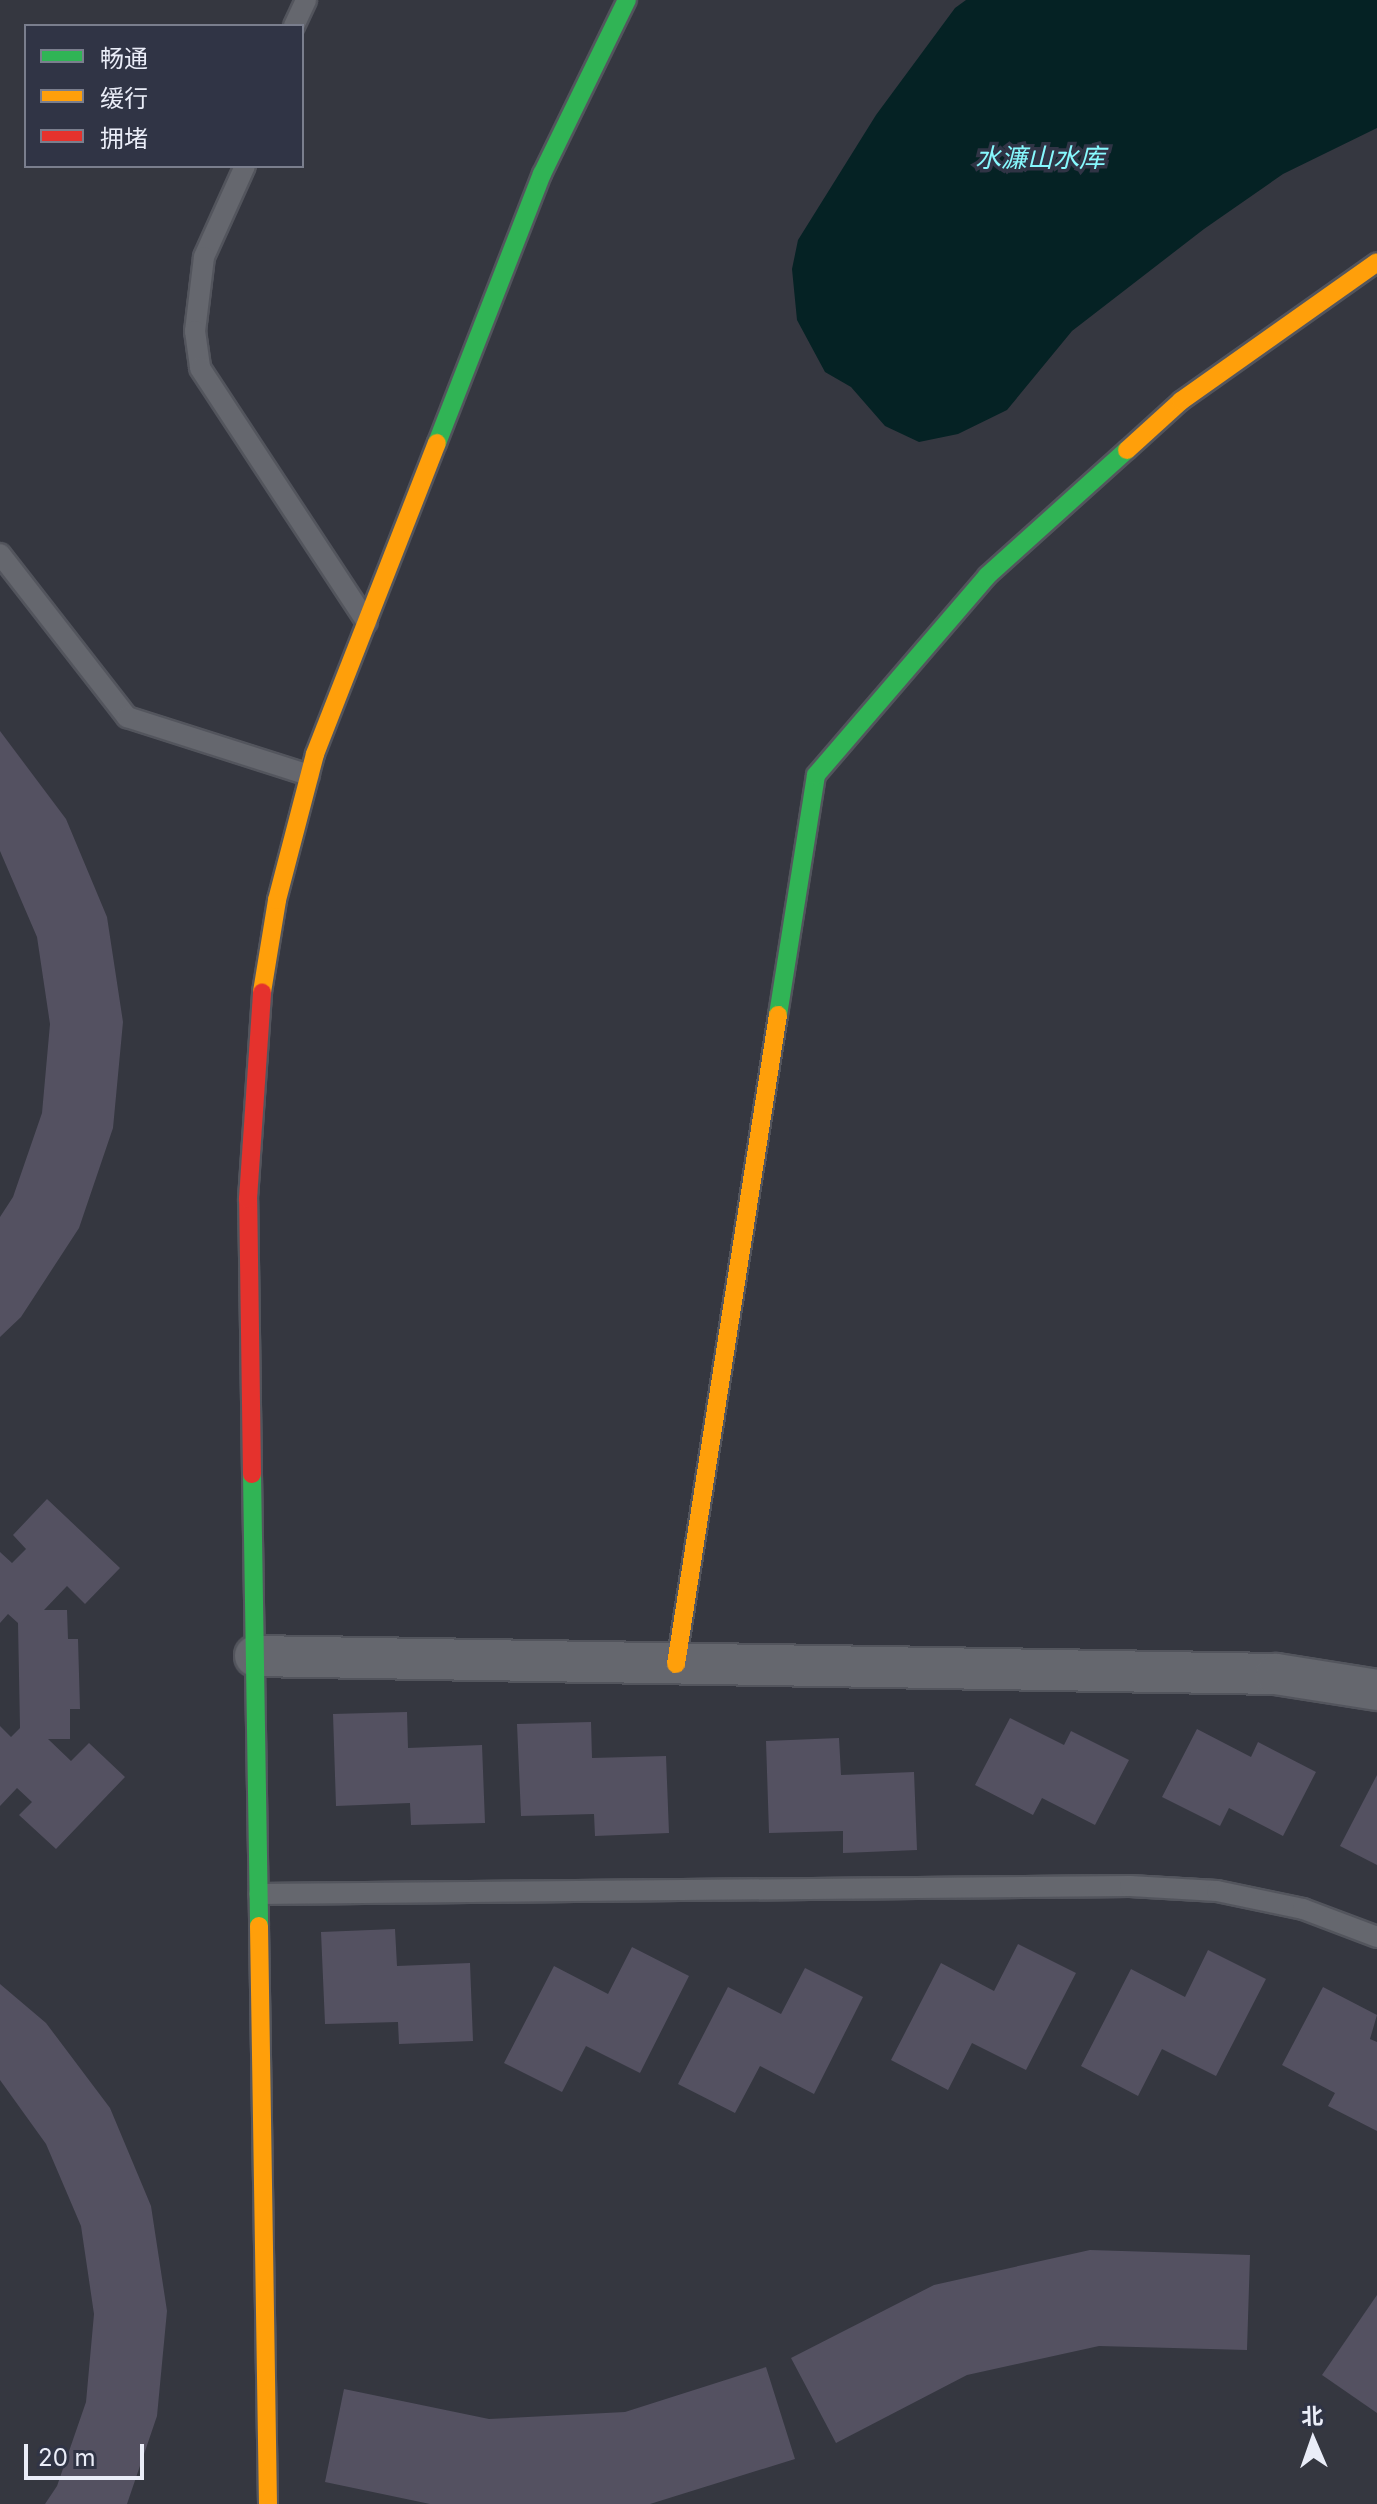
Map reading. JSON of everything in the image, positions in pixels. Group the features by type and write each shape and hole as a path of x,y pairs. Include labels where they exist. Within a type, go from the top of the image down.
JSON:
{"street":[{"path":"268,2504 250,1124 264,974 309,775 542,174 627,0"},
{"path":"676,1664 816,775 987,576 1181,401 1377,262"},
{"path":"255,1656 1276,1674 1377,1690"}],"lane":[{"path":"295,24 306,0"},
{"path":"244,168 204,257 195,331 200,368 367,622"},
{"path":"0,554 127,717 309,775"},
{"path":"259,1894 1130,1886 1217,1891 1303,1909 1377,1937"}],"water":[{"name":"水濂山水库","path":"966,0 1377,0 1377,128 1283,174 1204,229 1072,331 1007,410 958,434 919,442 885,426 851,387 825,372 797,320 792,269 798,240 876,115 955,8"}],"building":[{"path":"0,731 66,819 107,917 123,1022 113,1128 79,1228 21,1317 0,1337 0,1217 13,1197 42,1113 50,1024 37,937 0,851"},
{"path":"47,1499 120,1568 85,1604 67,1586 44,1610 67,1610 68,1639 78,1639 80,1709 70,1709 70,1739 48,1739 71,1761 89,1743 125,1777 56,1849 19,1815 32,1802 17,1788 0,1806 0,1726 11,1737 20,1728 18,1623 8,1614 0,1623 0,1552 12,1563 26,1549 13,1535"},
{"path":"407,1712 408,1748 482,1745 485,1823 411,1825 410,1803 336,1806 333,1714"},
{"path":"1010,1718 1064,1745 1071,1731 1129,1760 1095,1825 1042,1798 1033,1815 975,1785"},
{"path":"591,1722 592,1758 666,1756 669,1833 595,1836 594,1814 521,1816 517,1724"},
{"path":"1197,1729 1251,1757 1258,1742 1316,1772 1283,1836 1229,1808 1220,1826 1162,1797"},
{"path":"839,1738 841,1775 914,1772 917,1850 843,1853 843,1831 769,1833 766,1741"},
{"path":"1377,1775 1377,1865 1340,1846"},
{"path":"395,1929 397,1966 470,1963 473,2041 399,2044 398,2022 325,2024 321,1932"},
{"path":"1018,1944 1076,1973 1026,2070 972,2043 948,2090 891,2060 941,1963 994,1991"},
{"path":"632,1947 689,1976 640,2073 586,2046 562,2092 504,2063 554,1966 608,1994"},
{"path":"1208,1950 1266,1979 1216,2076 1162,2049 1138,2096 1081,2066 1131,1969 1185,1997"},
{"path":"805,1968 863,1997 814,2094 760,2066 735,2113 678,2084 728,1987 781,2014"},
{"path":"0,1984 46,2023 110,2108 151,2206 167,2311 157,2416 127,2504 45,2504 57,2486 86,2402 94,2314 81,2226 46,2144 0,2080"},
{"path":"1323,1987 1377,2015 1370,2039 1377,2042 1377,2131 1328,2106 1335,2093 1282,2065"},
{"path":"1090,2250 1250,2255 1247,2350 1099,2346 967,2375 836,2443 791,2358 934,2285"},
{"path":"1377,2295 1377,2413 1322,2375"},
{"path":"766,2367 795,2459 650,2504 430,2504 325,2482 344,2389 489,2419 625,2412"}],"traffic: fast":[{"path":"437,443 542,174 627,0"},
{"path":"778,1015 816,775 987,576 1127,450"},
{"path":"252,1474 259,1926"}],"traffic: slow":[{"path":"1127,450 1181,401 1377,262"},
{"path":"262,992 277,900 315,754 437,443"},
{"path":"676,1664 778,1015"},
{"path":"259,1926 268,2504"}],"traffic: jam":[{"path":"252,1474 248,1199 262,992"}]}
